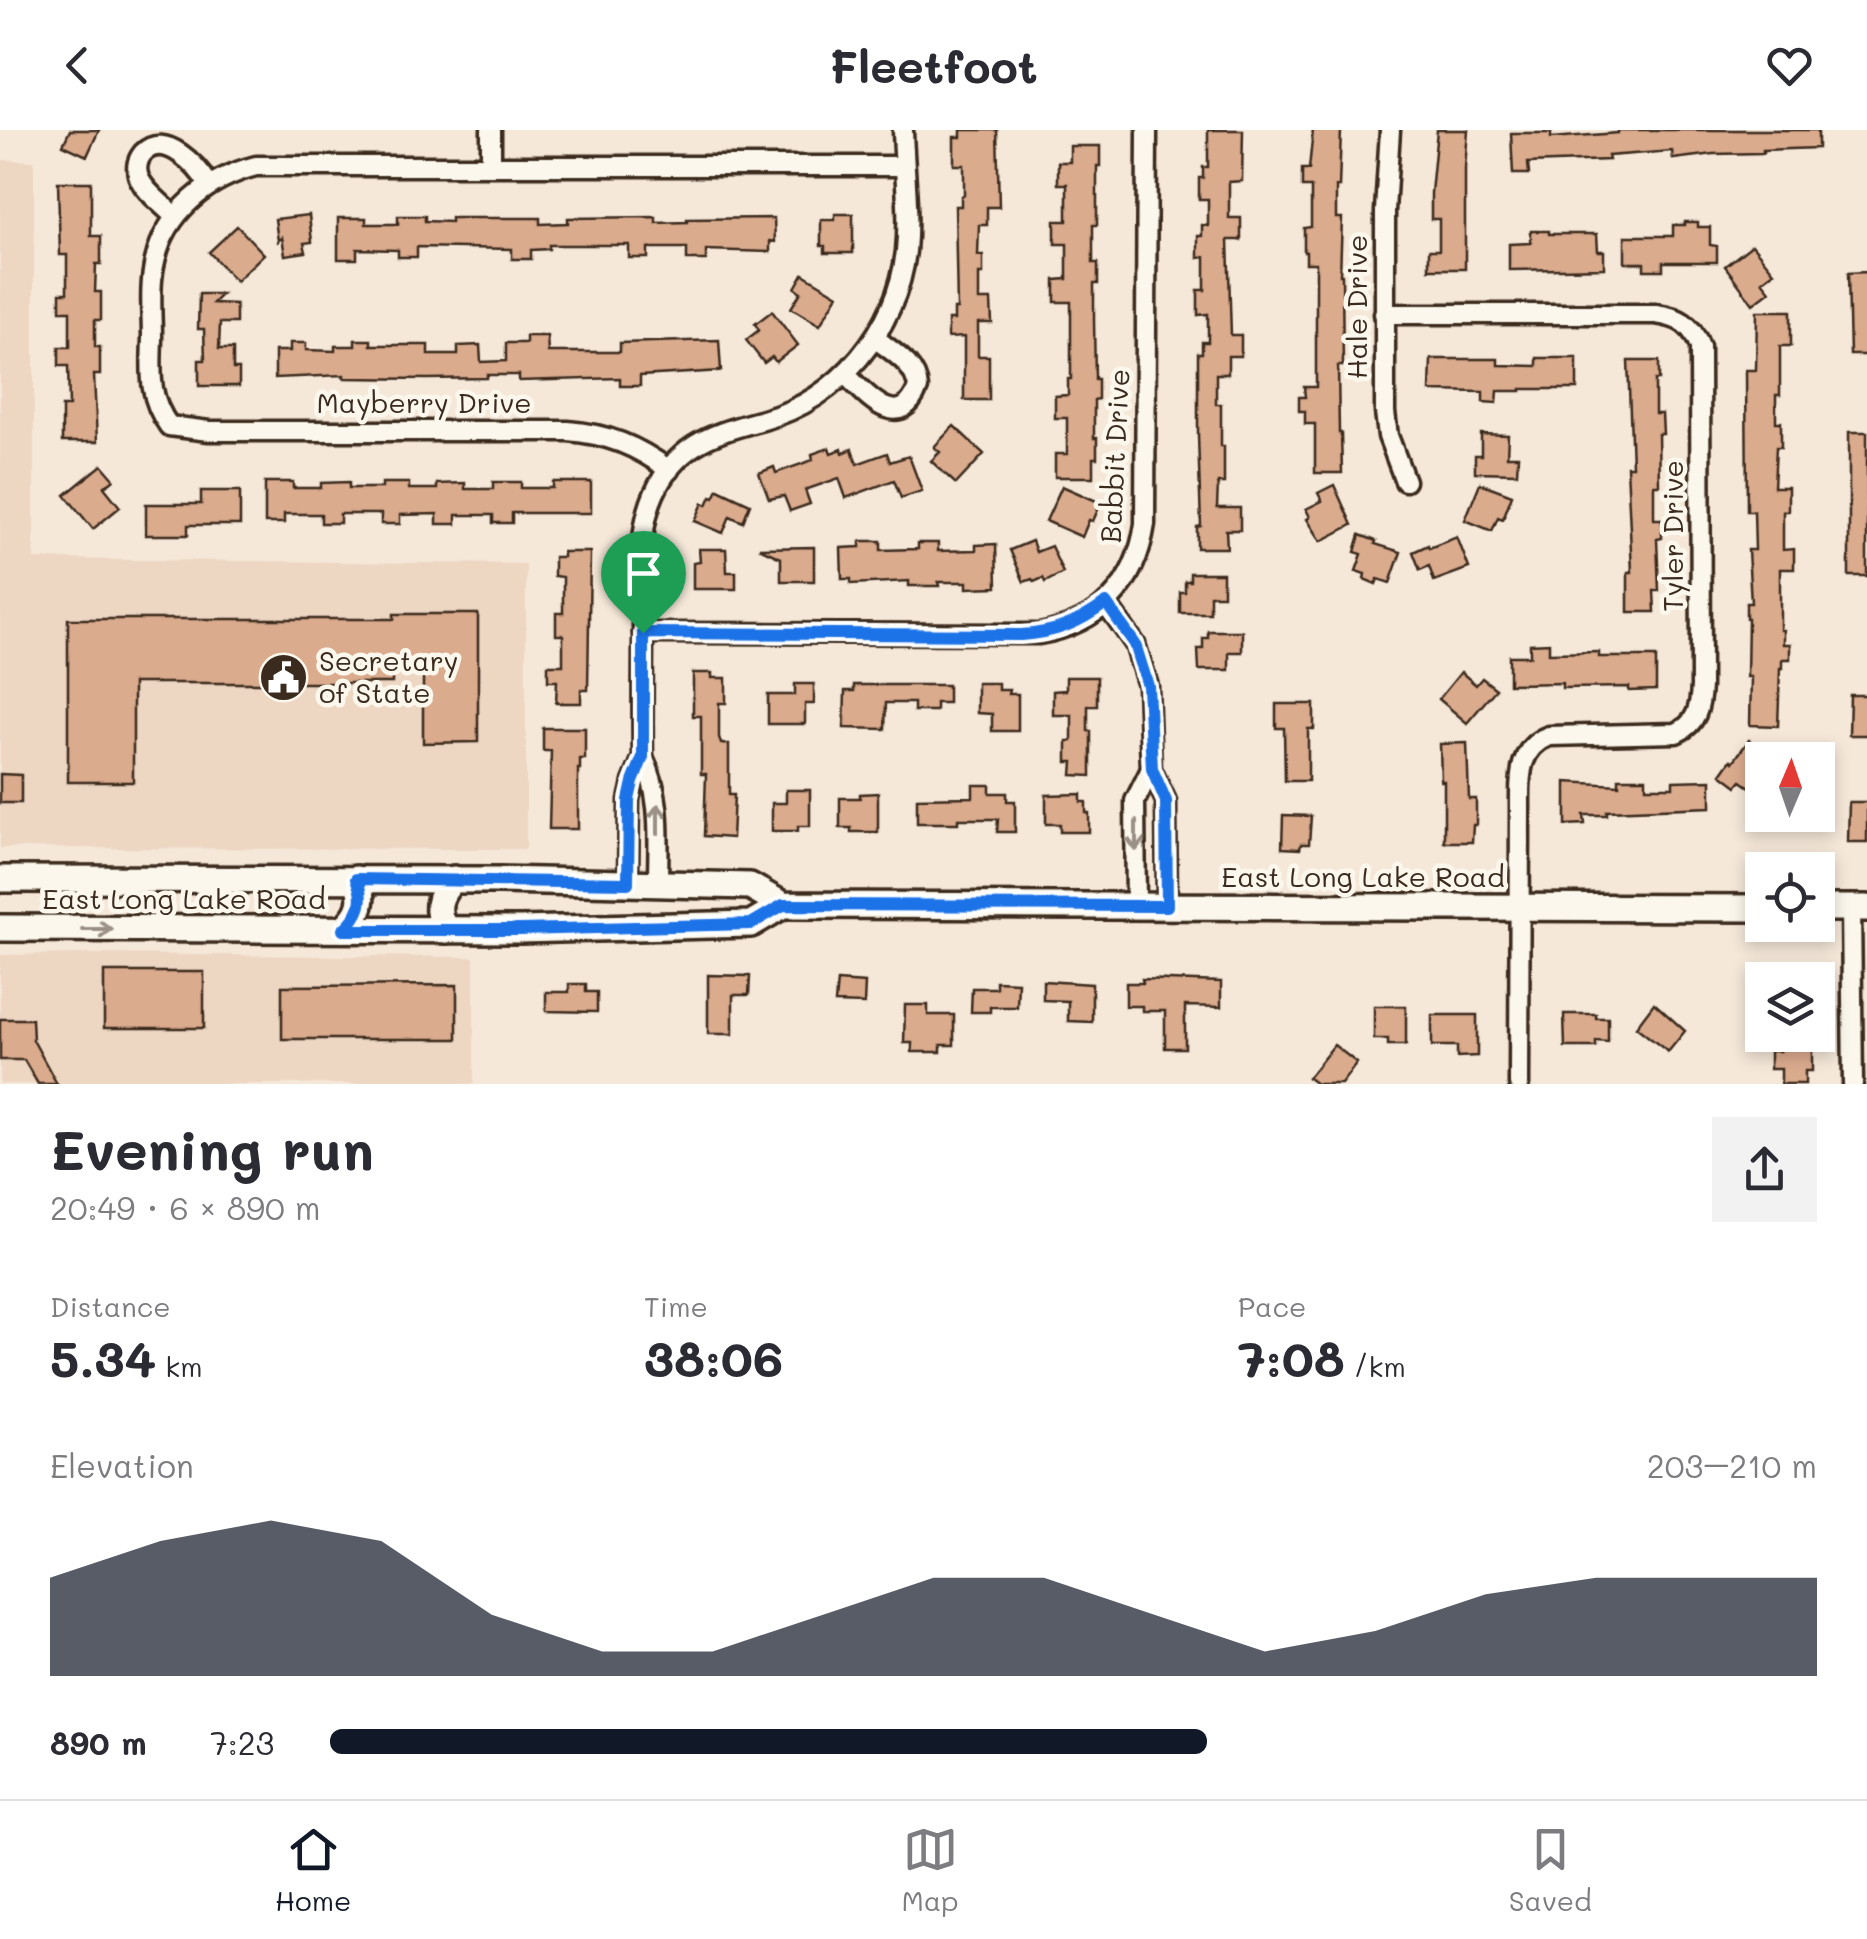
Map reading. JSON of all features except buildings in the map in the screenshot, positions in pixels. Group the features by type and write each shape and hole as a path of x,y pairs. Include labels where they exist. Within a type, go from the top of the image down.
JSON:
{"main road":[{"name":"East Long Lake Road","path":"0,879 356,879 750,886 783,905 1745,908"},
{"path":"343,930 358,914 362,902 356,879"},
{"path":"446,930 437,908 442,892 454,880"},
{"path":"694,926 706,910 703,885"},
{"name":"East Long Lake Road","path":"0,928 446,930 694,926 751,924 783,905"}],"street":[{"path":"491,130 491,165"},
{"path":"628,883 629,800 643,757 643,540 652,499 682,455 704,439 786,412 817,395 845,374 874,338 896,295 903,271 907,228 903,130"},
{"name":"Babbit Drive","path":"643,633 1021,635 1073,625 1119,592 1133,570 1145,524 1146,130"},
{"name":"Hale Drive","path":"1390,130 1385,211 1385,412 1388,436 1405,481"},
{"path":"210,185 171,144 156,144 144,150 138,162 139,176 175,217 210,185 241,170 273,165 904,166"},
{"name":"Mayberry Drive","path":"175,217 155,260 152,291 152,392 170,426 209,430 583,432 626,443 669,470"},
{"name":"Tyler Drive","path":"1384,314 1656,314 1685,322 1700,346 1698,712 1685,729 1676,733 1548,736 1538,740 1526,754 1520,777 1519,1084"},
{"path":"845,374 882,408 898,409 911,401 918,388 914,373 874,338"},
{"path":"1106,603 1135,644 1143,664 1150,701 1152,769 1166,801 1167,906"},
{"path":"643,757 658,801 658,884"},
{"path":"1136,907 1136,801 1152,769"},
{"path":"1852,1084 1859,908"}],"shaded area":[{"path":"0,160 34,161 34,559 526,564 526,849 0,848"},
{"path":"0,955 474,957 474,1084 0,1084"}],"place":[{"name":"Secretary of State","path":"284,677"}],"route":[{"path":"1106,603 1135,644 1148,686 1152,769 1166,801 1167,906 783,905 751,924 343,930 358,914 362,902 356,879 628,883 629,800 643,757 643,633 1039,634 1073,625 1106,603"}]}
